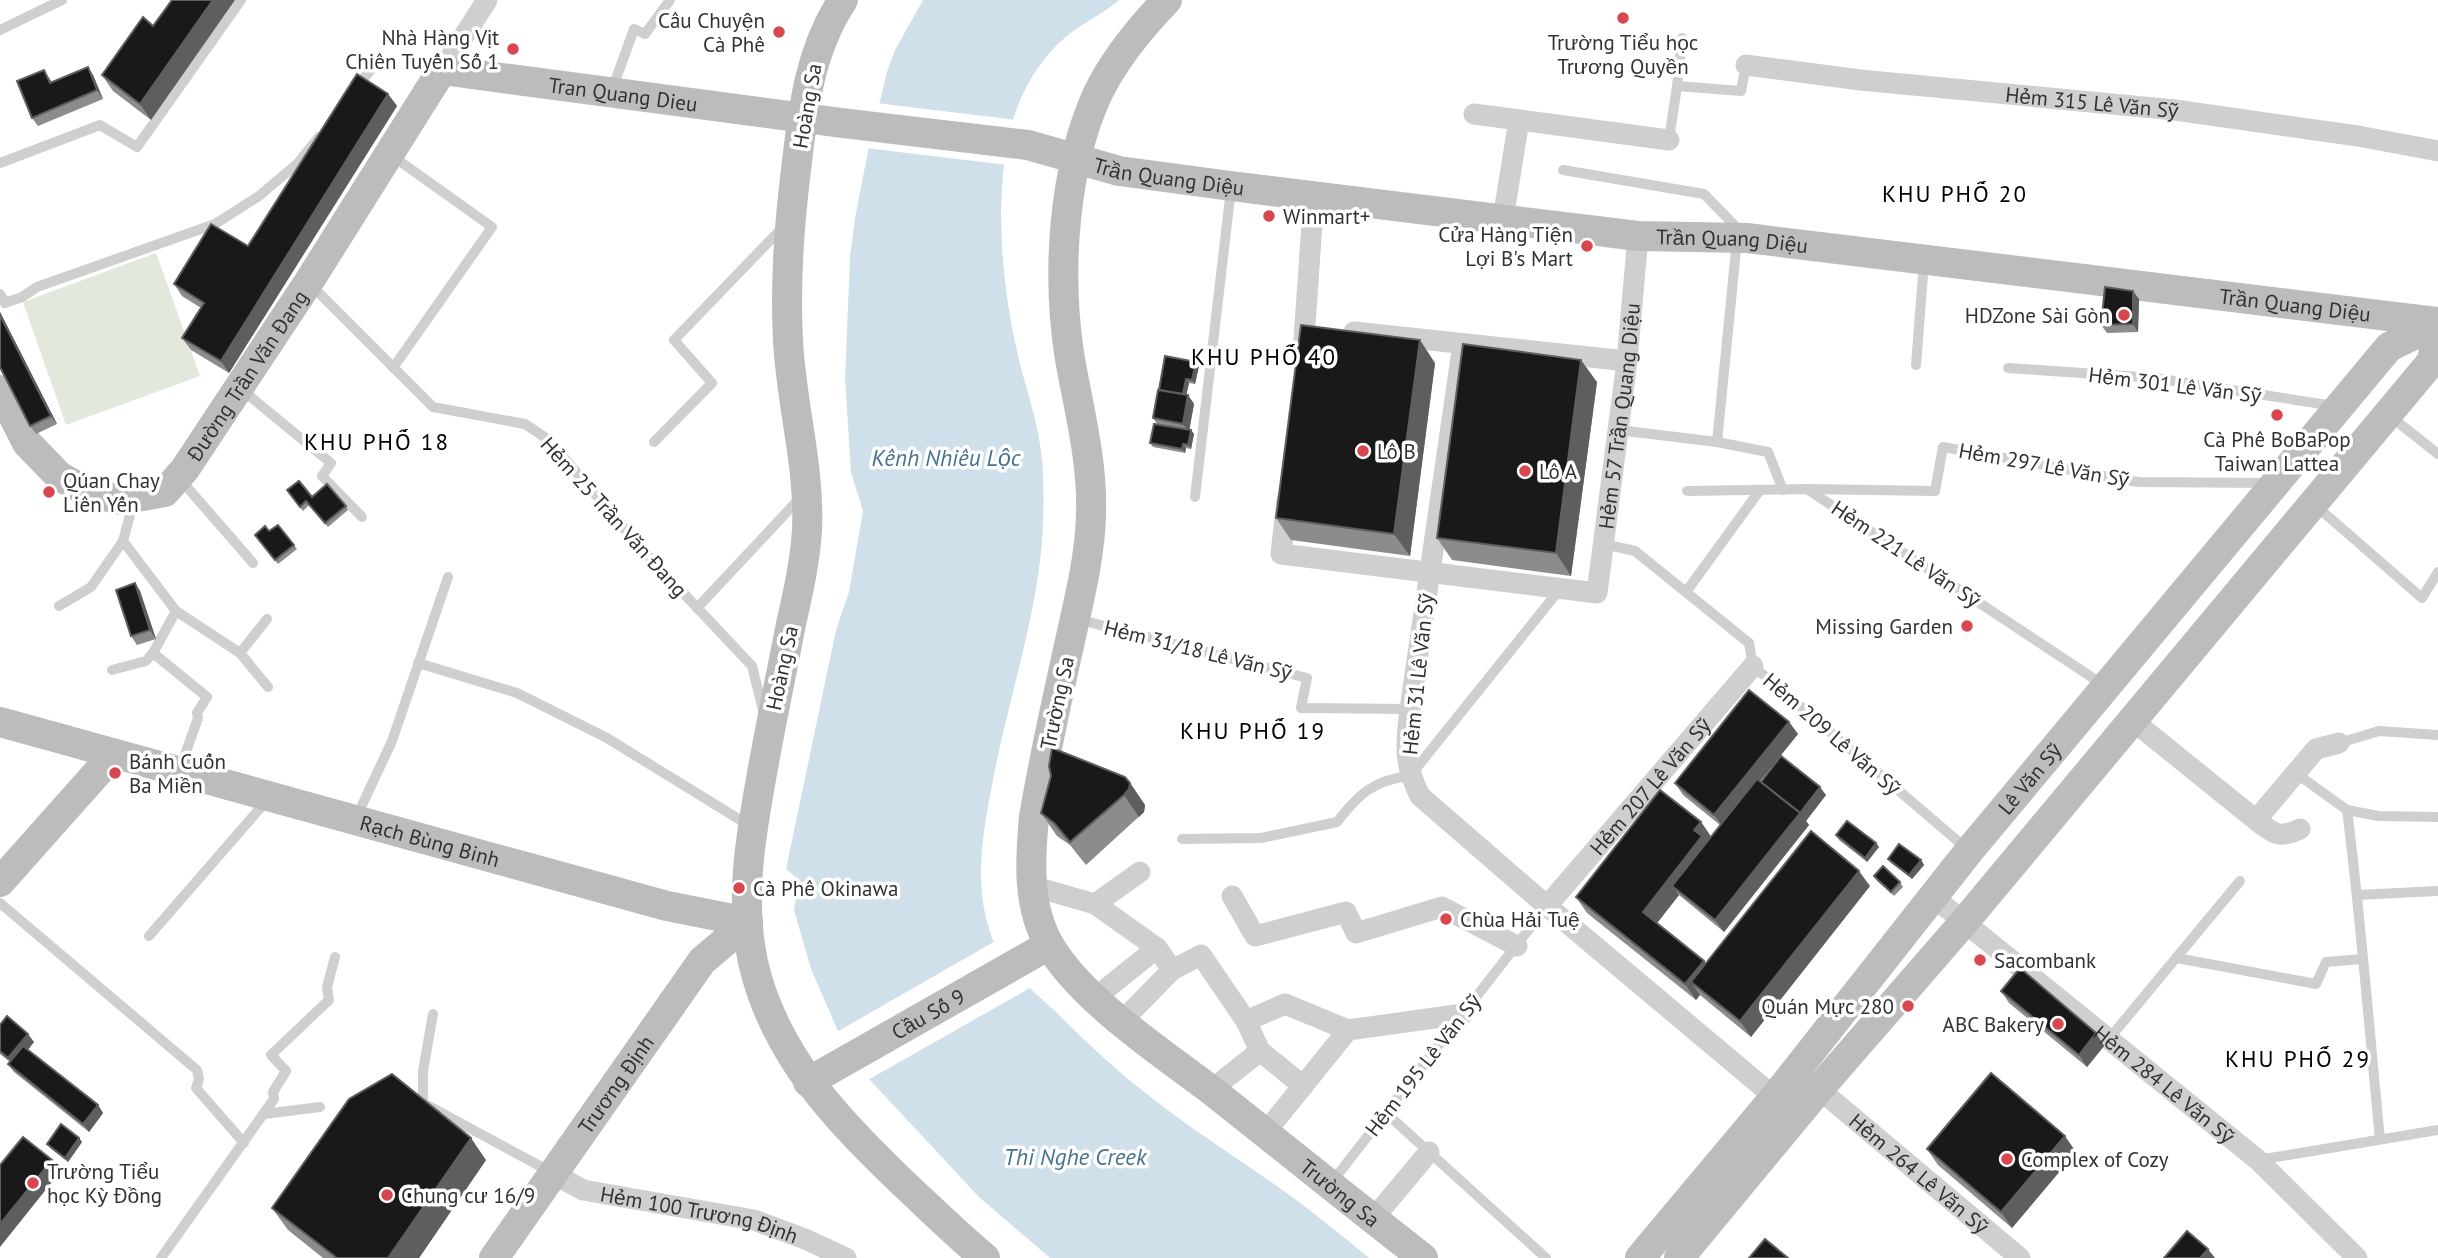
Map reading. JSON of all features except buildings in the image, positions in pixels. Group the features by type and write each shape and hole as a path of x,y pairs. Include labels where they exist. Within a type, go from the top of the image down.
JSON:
{"street":[{"path":"442,71 487,0"},
{"name":"Trường Sa","path":"1167,0 1141,27 1117,59 1084,128 1076,159 1066,233 1065,310 1069,354 1090,468 1091,516 1086,564 1034,817 1032,886 1037,916 1049,945 1067,969 1096,998 1423,1258"},
{"name":"Hoàng Sa","path":"835,6 812,69 802,118 790,220 788,340 807,491 807,531 801,576 752,827 746,886 748,922 754,962 765,999 779,1033 808,1082 856,1137 985,1258"},
{"name":"Hẻm 315 Lê Văn Sỹ","path":"1746,65 1860,80 2175,110 2358,136 2438,151"},
{"name":"Tran Quang Dieu","path":"442,71 802,118"},
{"name":"Đường Trần Văn Đang","path":"0,390 27,443 59,476 86,491 120,500 165,492 178,477 309,283 442,71"},
{"path":"1474,114 1669,140"},
{"name":"Trần Quang Diệu","path":"802,118 1028,145 1119,171 1231,186 1638,236 1742,238 2438,324"},
{"path":"1503,219 1519,120"},
{"path":"1300,381 1319,329 1314,195"},
{"name":"Hẻm 57 Trần Quang Diệu","path":"1560,589 1597,593 1627,361 1638,236"},
{"name":"Lê Văn Sỹ","path":"1679,1258 1932,896 2389,347 2438,324"},
{"name":"Lê Văn Sỹ","path":"1640,1258 1786,1107 1819,1089 1965,921 2432,361 2438,324"},
{"path":"1319,329 1627,361"},
{"name":"Hẻm 31 Lê Văn Sỹ","path":"1410,776 1406,747 1410,709 1463,344"},
{"path":"1290,474 1281,554 1560,589"},
{"name":"Hẻm 207 Lê Văn Sỹ","path":"1547,906 1753,666"},
{"path":"2132,720 2273,833 2285,836 2300,829"},
{"name":"Rạch Bùng Binh","path":"0,722 667,906 748,922"},
{"path":"2256,820 2316,750 2339,743"},
{"path":"0,882 114,754"},
{"path":"1410,776 1420,796 1786,1107"},
{"path":"1095,904 1140,872"},
{"path":"1032,886 1095,904 1157,948 1172,970"},
{"path":"1232,896 1255,936 1346,912 1356,933 1442,907 1517,946"},
{"name":"Hẻm 284 Lê Văn Sỹ","path":"1932,896 2258,1160 2357,1258"},
{"name":"Trương Định","path":"494,1258 702,961 748,922"},
{"name":"Cầu Số 9","path":"808,1082 1049,945"},
{"path":"1096,998 1157,948"},
{"path":"1122,1021 1172,970 1201,955 1246,1021 1259,1051 1303,1086"},
{"path":"1246,1021 1285,1004 1348,1030 1463,1014"},
{"path":"1265,1133 1348,1030"},
{"path":"1211,1090 1259,1051"},
{"name":"Hẻm 264 Lê Văn Sỹ","path":"1819,1089 2020,1258"},
{"path":"1373,1219 1429,1152"},
{"name":"Hẻm 100 Trương Định","path":"554,1174 583,1190 754,1220 805,1239 841,1257"}],"lane":[{"path":"0,30 62,0"},
{"path":"0,163 100,125 137,147 241,0"},
{"path":"611,93 634,29 645,34 670,0"},
{"path":"1669,140 1682,38"},
{"path":"1677,86 1741,91 1746,65"},
{"path":"348,99 373,67"},
{"path":"0,295 5,303 22,297 37,287 215,224 259,196 298,163 323,131"},
{"path":"391,155 492,228 393,368"},
{"path":"1563,170 1704,194 1742,238 1717,442"},
{"path":"1195,497 1231,186"},
{"path":"654,442 712,383 674,340 790,220"},
{"path":"1916,365 1924,259"},
{"name":"Hẻm 25 Trần Văn Đang","path":"309,283 433,407 525,424 548,440 640,547 752,666 769,734"},
{"name":"Hẻm 301 Lê Văn Sỹ","path":"2008,368 2155,378 2340,407"},
{"path":"239,387 331,463 322,476 362,517"},
{"path":"2388,414 2438,454"},
{"path":"1618,430 1717,442 1768,452 1783,490"},
{"name":"Hẻm 297 Lê Văn Sỹ","path":"1807,489 1935,491 1943,447 2138,482 2276,483"},
{"path":"178,477 253,563"},
{"name":"Hẻm 221 Lê Văn Sỹ","path":"1687,491 1807,489 2105,686"},
{"path":"697,608 807,491"},
{"path":"1686,592 1760,491"},
{"path":"59,606 91,587 123,541 135,497"},
{"path":"2313,503 2421,598 2438,572"},
{"path":"123,541 176,611 240,653 268,687"},
{"name":"Hẻm 209 Lê Văn Sỹ","path":"1604,544 1636,551 1749,643 1753,666 1969,851"},
{"path":"355,821 392,741 447,577"},
{"path":"1182,839 1261,838 1337,822 1357,796 1389,778 1410,776 1560,589"},
{"path":"112,670 146,661 176,611"},
{"path":"240,653 267,619"},
{"name":"Hẻm 31/18 Lê Văn Sỹ","path":"1075,619 1307,678 1301,708 1410,709"},
{"path":"153,653 207,697 197,713 198,718 180,772"},
{"path":"418,663 517,693 607,737 752,827"},
{"path":"2339,743 2379,731 2438,735"},
{"path":"2297,774 2347,810 2378,816 2438,817"},
{"path":"149,936 270,797"},
{"path":"2347,810 2358,895 2380,1139"},
{"path":"2108,1040 2240,881"},
{"path":"2358,895 2438,891"},
{"path":"0,903 197,1070 199,1079 195,1088 244,1143"},
{"name":"Hẻm 195 Lê Văn Sỹ","path":"1330,1185 1547,906"},
{"path":"161,1258 274,1099 273,1091 286,1071 271,1055 329,1000 327,987 335,957"},
{"path":"2177,958 2316,984 2326,962 2362,960"},
{"path":"433,1014 423,1070 423,1103 554,1174"},
{"path":"264,1114 320,1107"},
{"path":"1386,1113 1546,1258"},
{"path":"2258,1160 2438,1130"}],"shaded area":[{"path":"156,253 200,376 66,425 23,302"}],"water":[{"name":"Kênh Nhiêu Lộc","path":"923,0 1119,0 1065,37 1037,69 1013,120 1003,176 1003,266 1011,324 1039,438 1044,503 1042,542 1033,603 998,755 983,843 983,902 993,940 1005,961 1021,979 1127,1078 1188,1125 1299,1202 1369,1258 1050,1258 979,1197 869,1079 838,1031 811,969 794,910 799,880 786,869 836,630 849,592 863,511 851,472 845,379 850,257 868,151 887,72 895,50"}],"pier":[{"path":"876,103 1017,120 1008,165 865,148"},
{"path":"997,940 1030,988 866,1081 835,1033"}],"place":[{"name":"Trường Tiểu học Trương Quyền","path":"1623,18"},
{"name":"Câu Chuyện Cà Phê","path":"779,32"},
{"name":"Nhà Hàng Vịt Chiên Tuyến Số 1","path":"513,49"},
{"name":"Winmart+","path":"1269,216"},
{"name":"Cửa Hàng Tiện Lợi B's Mart","path":"1587,246"},
{"name":"HDZone Sài Gòn","path":"2124,315"},
{"name":"Cà Phê BoBaPop Taiwan Lattea","path":"2277,415"},
{"name":"Lô B","path":"1363,451"},
{"name":"Lô A","path":"1525,471"},
{"name":"Qúan Chay Liên Yến","path":"49,492"},
{"name":"Missing Garden","path":"1967,626"},
{"name":"Bánh Cuốn Ba Miền","path":"115,773"},
{"name":"Cà Phê Okinawa","path":"739,888"},
{"name":"Chùa Hải Tuệ","path":"1446,919"},
{"name":"Sacombank","path":"1980,960"},
{"name":"Quán Mực 280","path":"1908,1006"},
{"name":"ABC Bakery","path":"2058,1024"},
{"name":"Complex of Cozy","path":"2007,1159"},
{"name":"Trường Tiểu học Kỳ Đồng","path":"33,1183"},
{"name":"Chung cư 16/9","path":"387,1195"}],"district":[{"name":"KHU PHỐ 20","path":"1955,193"},
{"name":"KHU PHỐ 40","path":"1264,356"},
{"name":"KHU PHỐ 18","path":"377,441"},
{"name":"KHU PHỐ 19","path":"1253,730"},
{"name":"KHU PHỐ 29","path":"2298,1058"}],"water label":[{"name":"Thi Nghe Creek","path":"1075,1156"}]}
